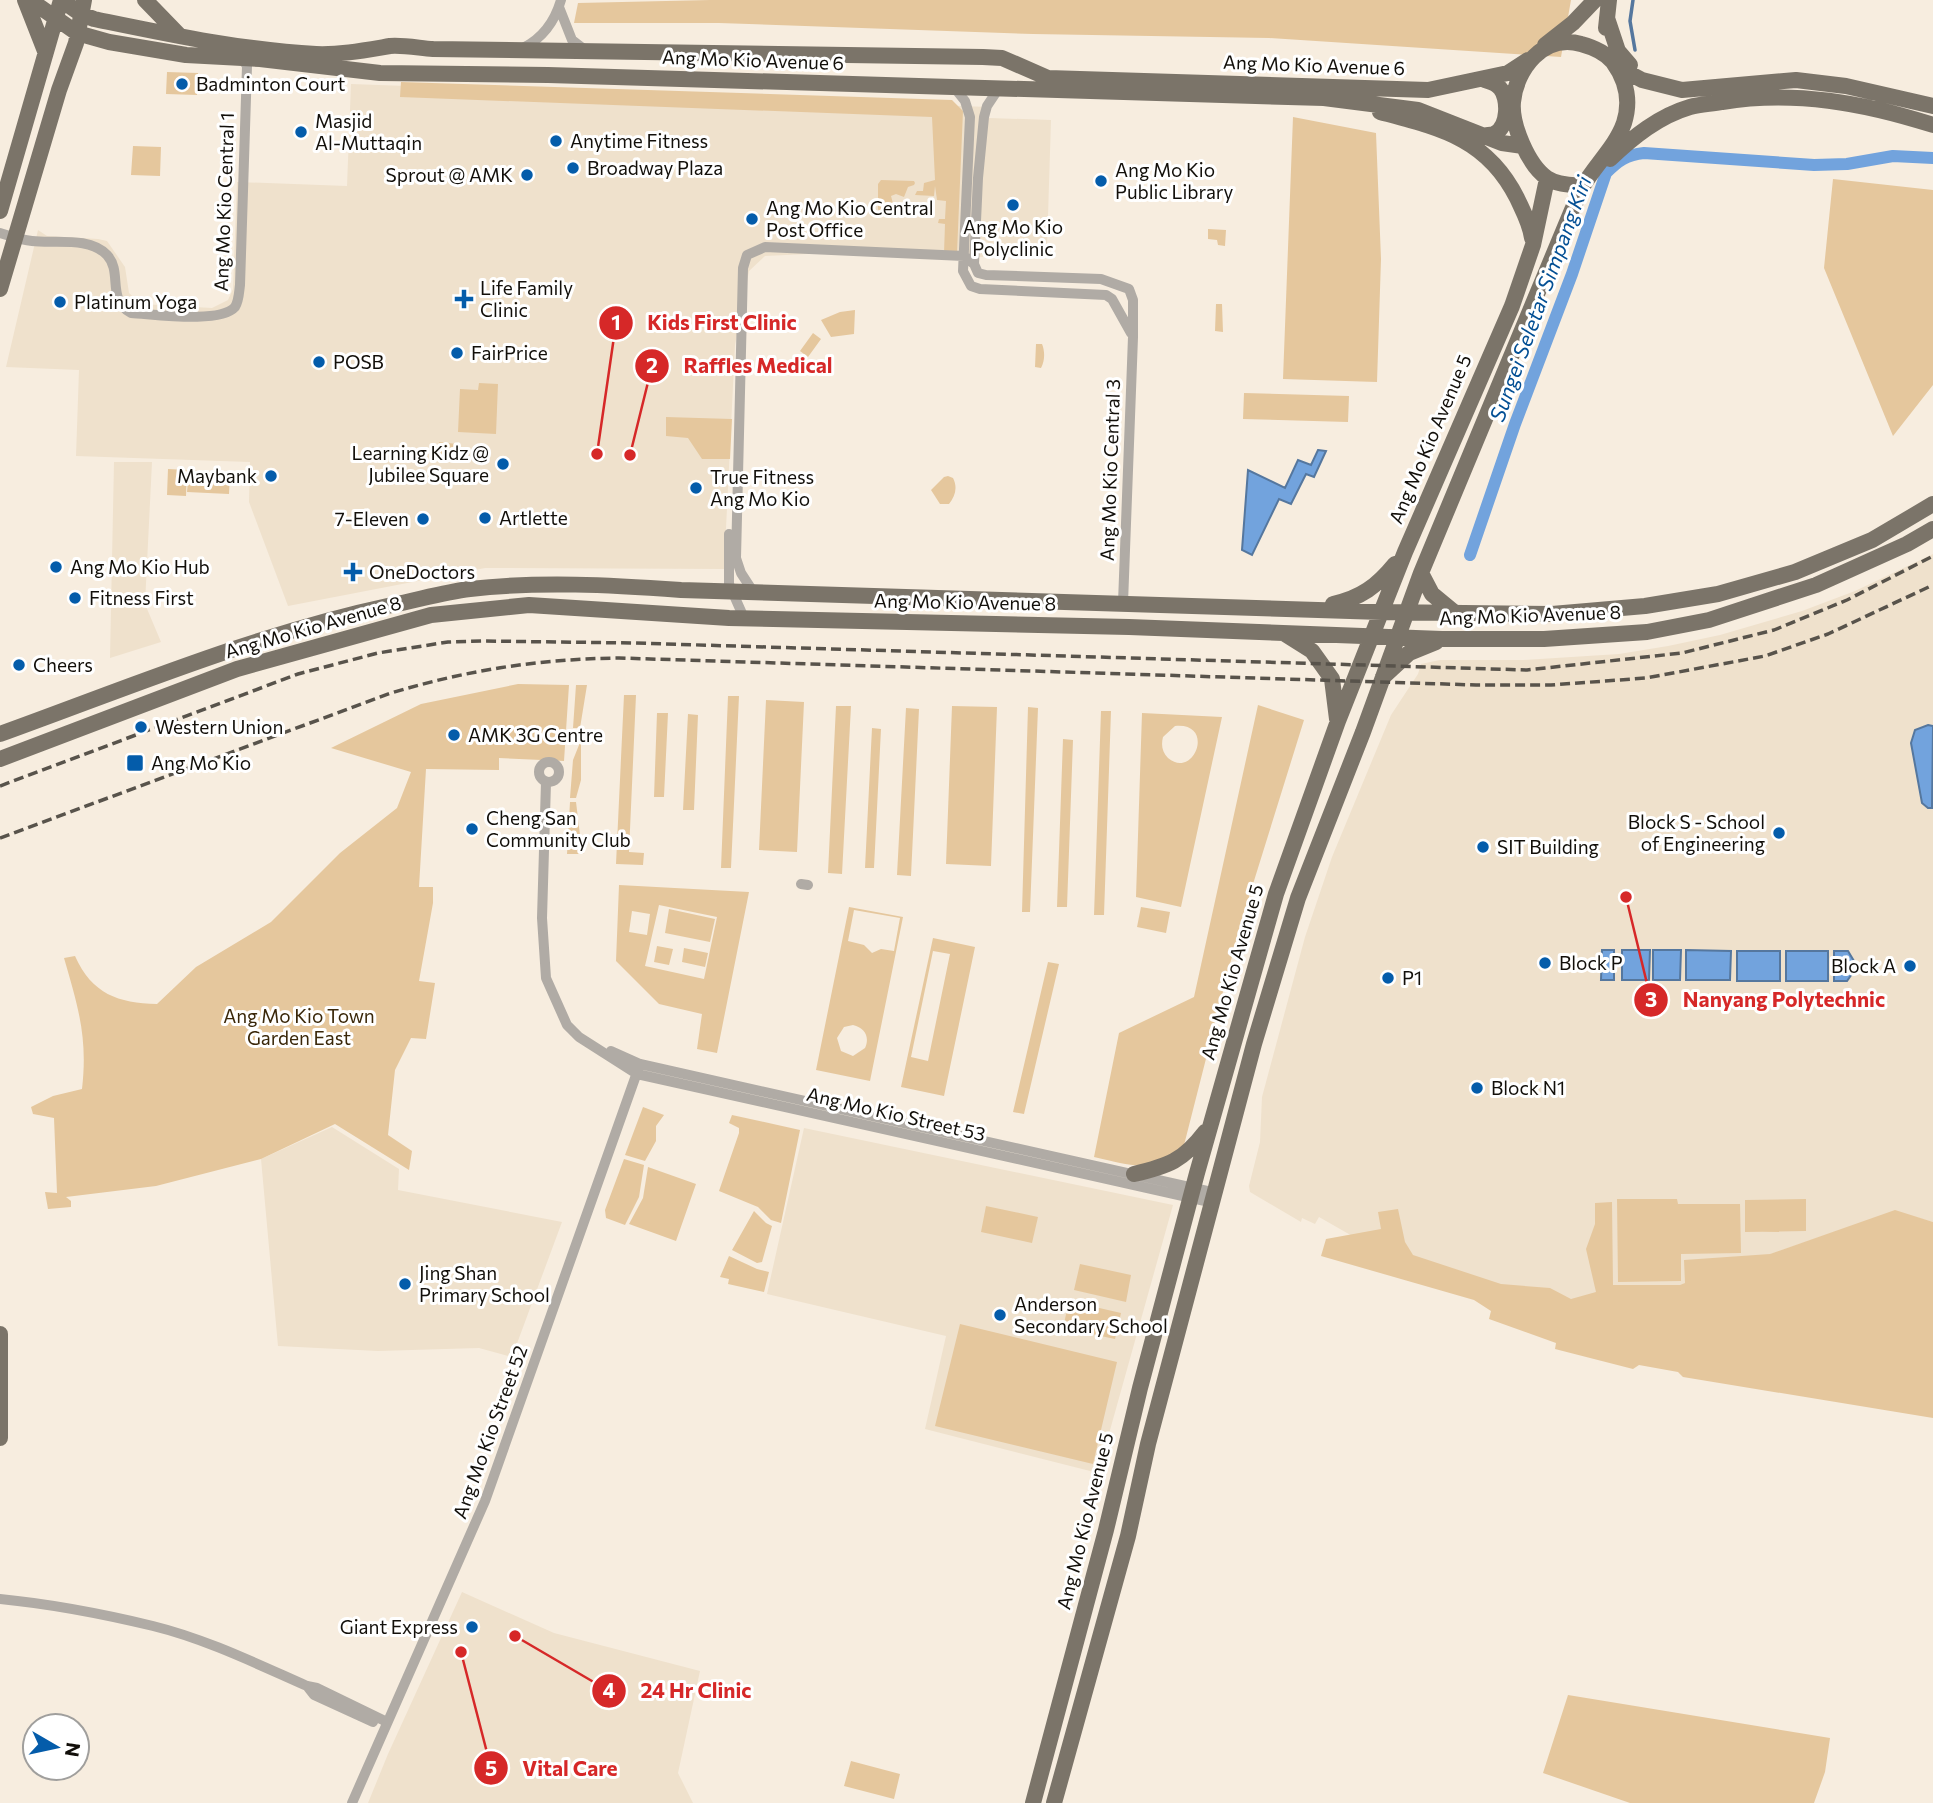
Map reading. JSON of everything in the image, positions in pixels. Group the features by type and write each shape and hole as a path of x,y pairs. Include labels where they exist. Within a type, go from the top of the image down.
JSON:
{"main road":[{"name":"Ang Mo Kio Avenue 6","path":"28,0 77,33 109,42 186,55 380,73 548,75 1324,98 1418,110 1502,143 1523,146"},
{"path":"28,0 45,51"},
{"name":"Ang Mo Kio Avenue 6","path":"61,0 83,7 94,19 244,47 318,54 375,50 392,46 433,49 1002,58 1048,78 1417,90 1508,74 1542,48"},
{"path":"0,211 61,0"},
{"path":"145,0 181,37"},
{"path":"1583,186 1547,179 1523,146 1513,106 1515,89 1525,69 1542,48 1573,23 1595,0"},
{"path":"1055,1803 1128,1536 1148,1444 1260,1021 1298,898 1405,612 1583,186 1618,135 1624,121 1627,106 1625,86 1610,58 1606,44 1609,0"},
{"path":"0,289 8,235 76,43 83,7"},
{"path":"1607,18 1618,51 1628,63 1656,83"},
{"path":"59,90 85,50 98,43 109,42"},
{"path":"1542,48 1575,42 1593,47 1642,80 1682,90 1796,80 1846,86 1933,106"},
{"path":"1483,136 1495,134 1500,129 1507,102 1501,89 1485,80"},
{"path":"1651,126 1637,121 1632,108 1638,90 1656,83"},
{"path":"1583,186 1627,144 1651,126 1690,107 1749,97 1821,98 1933,125"},
{"path":"1324,98 1431,125 1476,146 1506,176 1530,225 1533,245"},
{"name":"Ang Mo Kio Avenue 5","path":"1033,1803 1107,1530 1140,1388 1192,1192 1276,894 1338,721 1405,552 1512,306 1533,245 1547,179"},
{"name":"Ang Mo Kio Avenue 8","path":"0,734 231,648 349,614 467,589 535,584 1382,612 1552,614 1645,606 1718,594 1794,572 1872,540 1933,503"},
{"name":"Ang Mo Kio Avenue 8","path":"0,758 237,669 431,615 529,605 744,618 1129,627 1396,638 1557,638 1647,632 1709,620 1827,580 1907,544 1933,529"},
{"path":"1310,609 1353,600 1368,592 1405,552"},
{"path":"1421,573 1432,594 1455,613"},
{"path":"870,621 861,610 863,603 871,596"},
{"path":"1283,633 1312,651 1332,679 1338,721"},
{"path":"1382,678 1409,653 1442,639"},
{"path":"1134,1174 1178,1161 1211,1124"},
{"path":"0,1334 0,1438"},
{"path":"1107,1530 1113,1540 1120,1541 1128,1536"}],"street":[{"path":"519,50 539,39 553,22 560,3"},
{"path":"560,3 572,40 586,51"},
{"name":"Ang Mo Kio Central 1","path":"8,235 29,241 80,243 101,250 113,266 117,299 124,309 131,313 215,316 228,312 238,300 240,285 249,61"},
{"path":"953,86 965,101 970,117 963,271 971,286 980,289 1100,293 1112,299 1133,337"},
{"path":"974,264 984,117 986,106 1000,88"},
{"path":"754,593 741,573 736,558 743,268 747,255 765,247 964,256 974,264"},
{"name":"Ang Mo Kio Central 3","path":"974,264 978,273 986,275 1101,279 1115,282 1133,294 1123,603"},
{"path":"736,472 731,494 728,575 731,592 744,618"},
{"name":"Ang Mo Kio Street 53","path":"550,781 542,918 546,978 568,1025 579,1037 639,1069 1215,1198"},
{"name":"Ang Mo Kio Street 53","path":"639,1069 1134,1174 1192,1192"},
{"name":"Ang Mo Kio Street 52","path":"352,1803 485,1501 639,1069"},
{"path":"0,1592 5,1600 154,1626 235,1654 317,1688 386,1725"}],"shaded area":[{"path":"351,84 989,107 989,118 1051,120 1047,248 993,246 984,240 983,257 849,252 765,256 749,271 735,345 724,569 485,568 288,606 249,502 250,462 76,456 79,370 6,367 38,230 47,236 107,241 125,267 129,293 141,304 212,308 228,300 233,289 237,182 347,186"},
{"path":"114,462 152,462 145,604 161,642 110,658"},
{"path":"1933,554 1933,1222 1895,1211 1594,1315 1403,1265 1319,1217 1315,1224 1302,1218 1301,1222 1250,1192 1249,1186 1260,1142 1262,1097 1305,937 1332,857 1391,715 1418,674 1421,664 1440,660 1524,660 1619,654 1720,635 1802,611 1855,591"},
{"name":"Jing Shan Primary School","path":"332,1127 399,1169 398,1190 562,1222 512,1357 479,1348 378,1351 278,1346 261,1159"},
{"name":"Anderson Secondary School","path":"804,1128 1173,1205 1098,1473 925,1429 946,1336 767,1294"},
{"path":"462,1592 554,1633 700,1671 678,1773 693,1803 368,1803"}],"green space":[{"path":"710,0 1571,0 1561,57 1269,38 1033,34 719,23 574,23 578,3"},
{"name":"Badminton Court","path":"167,72 198,73 197,95 166,94"},
{"path":"401,82 952,100 963,111 957,253 944,253 945,224 938,223 939,219 945,219 946,201 937,200 935,186 934,196 915,195 917,191 923,191 924,183 935,180 932,117 400,97"},
{"path":"1293,117 1376,133 1381,259 1377,382 1283,379"},
{"path":"133,146 161,147 160,176 131,175"},
{"path":"1833,179 1933,190 1933,385 1893,436 1824,268"},
{"path":"881,180 915,183 908,187 904,197 896,194 891,196 894,207 888,213 879,212 878,209 878,184"},
{"path":"1208,229 1226,230 1225,246 1218,245 1217,240 1208,239"},
{"path":"1216,304 1222,304 1223,332 1215,331"},
{"path":"855,310 854,334 831,337 821,320 840,312"},
{"path":"813,333 821,339 808,357 800,351"},
{"path":"1036,344 1042,344 1044,350 1041,368 1035,367"},
{"path":"479,383 498,384 496,434 458,432 460,389 478,390"},
{"path":"1244,393 1349,396 1348,422 1243,419"},
{"path":"666,417 732,419 730,459 702,459 688,438 666,436"},
{"path":"439,442 457,444 456,461 438,460"},
{"path":"168,469 187,470 186,496 167,495"},
{"path":"189,470 230,473 229,494 187,492"},
{"path":"948,476 953,478 955,492 949,504 940,504 931,490"},
{"name":"Ang Mo Kio Town Garden East","path":"518,684 569,685 564,761 499,758 499,770 426,769 419,887 433,887 433,903 419,981 435,983 426,1039 411,1038 395,1070 388,1135 412,1151 409,1170 335,1124 261,1159 156,1186 66,1197 71,1201 71,1207 48,1209 45,1192 57,1193 54,1118 33,1114 31,1107 53,1096 82,1089 84,1070 83,1038 64,958 75,956 90,979 108,994 130,1001 157,1004 196,967 271,922 340,853 397,808 411,772 331,748 421,704"},
{"path":"576,685 587,685 580,728 573,728"},
{"path":"624,695 636,695 629,852 644,853 643,865 616,864"},
{"path":"728,696 739,696 731,868 721,868"},
{"path":"766,700 804,702 797,852 759,850"},
{"path":"1258,705 1304,720 1239,929 1182,1153 1158,1163 1139,1166 1094,1157 1119,1033 1194,997"},
{"path":"836,706 851,706 842,874 828,873"},
{"path":"952,706 997,707 991,866 946,864"},
{"path":"1028,707 1038,708 1030,912 1022,912"},
{"path":"906,708 919,709 911,876 897,875"},
{"path":"1101,711 1111,711 1104,915 1094,915"},
{"path":"657,713 668,713 664,797 654,797"},
{"path":"1142,713 1222,717 1181,907 1136,897","holes":["1175,726 1188,727 1195,732 1197,749 1186,762 1177,763 1164,753 1163,737"]},
{"path":"688,714 698,715 694,810 683,810"},
{"path":"872,728 881,729 874,868 865,868"},
{"path":"1063,739 1073,740 1067,907 1057,907"},
{"path":"581,740 581,780 576,798 570,798 573,760"},
{"path":"570,802 576,802 580,835 576,839 576,845 585,847 584,854 567,854"},
{"path":"619,885 749,892 717,1053 697,1049 702,1014 659,1004 616,961","holes":["659,905 717,917 704,979 645,966","632,911 650,914 647,935 629,932"]},
{"path":"849,907 903,917 870,1081 816,1070","holes":["854,910 900,918 894,951 881,949 872,953 864,945 848,941","853,1025 867,1037 865,1048 853,1056 841,1051 837,1038 844,1027"]},
{"path":"1141,907 1170,912 1166,933 1137,927"},
{"path":"669,909 715,919 710,942 665,933"},
{"path":"933,938 975,947 944,1096 901,1087","holes":["933,951 950,954 928,1061 911,1057"]},
{"path":"657,946 673,949 669,965 654,962"},
{"path":"684,948 708,953 705,967 682,962"},
{"path":"1048,962 1059,964 1024,1114 1013,1112"},
{"path":"643,1107 664,1115 656,1126 656,1141 645,1161 625,1155"},
{"path":"732,1115 800,1130 781,1223 771,1220 758,1207 719,1191 739,1133 739,1128 729,1123"},
{"path":"624,1159 644,1165 639,1197 625,1225 606,1218 605,1210"},
{"path":"648,1167 696,1184 676,1241 629,1224 643,1198"},
{"path":"1617,1199 1677,1199 1678,1204 1740,1204 1741,1253 1681,1254 1681,1281 1618,1282"},
{"path":"1806,1199 1806,1231 1745,1232 1745,1200"},
{"path":"1612,1202 1613,1285 1680,1285 1685,1283 1684,1260 1770,1254 1895,1210 1933,1222 1933,1418 1683,1377 1678,1372 1639,1365 1633,1369 1555,1349 1556,1343 1489,1319 1491,1311 1474,1300 1321,1256 1326,1239 1381,1229 1378,1212 1398,1209 1405,1242 1413,1255 1501,1284 1550,1288 1571,1299 1596,1292 1586,1249 1595,1224 1595,1203"},
{"path":"986,1206 1038,1217 1032,1243 981,1232"},
{"path":"754,1211 772,1226 762,1262 757,1263 732,1250"},
{"path":"729,1256 769,1272 764,1292 728,1284 729,1279 720,1277"},
{"path":"1080,1264 1131,1275 1126,1302 1074,1290"},
{"path":"1069,1301 1121,1313 1115,1339 1063,1328"},
{"path":"960,1324 1117,1362 1093,1464 935,1426"},
{"path":"1568,1695 1830,1738 1825,1772 1814,1803 1630,1803 1543,1773"},
{"path":"851,1761 900,1774 894,1799 844,1786"}],"water":[{"path":"1318,450 1326,451 1314,477 1306,474 1291,504 1279,499 1252,555 1242,550 1248,470 1285,488 1298,460 1311,465"},
{"path":"1933,726 1932,808 1922,803 1911,743 1915,730"},
{"path":"1602,950 1614,950 1614,980 1601,980"},
{"path":"1622,950 1650,950 1649,980 1622,980"},
{"path":"1653,950 1681,950 1680,980 1653,980"},
{"path":"1686,950 1731,951 1730,980 1686,980"},
{"path":"1737,951 1780,951 1780,981 1737,981"},
{"path":"1786,951 1828,951 1828,981 1786,981"},
{"path":"1834,951 1848,951 1854,961 1854,971 1847,981 1834,981"}],"waterway":[{"path":"1633,0 1630,21 1635,50"},
{"name":"Sungei Seletar Simpang Kiri","path":"1470,555 1606,173 1614,165 1627,157 1644,153 1814,165 1847,164 1893,156 1933,158"},
{"name":"Sungei Seletar Simpang Kiri","path":"1684,153 1690,157"}],"railway":[{"path":"0,786 298,674 378,653 448,642 634,643 1527,670 1682,653 1774,630 1847,600 1933,556"},
{"path":"0,838 391,693 476,672 532,663 619,658 1476,685 1551,685 1646,678 1765,656 1828,634 1933,585"}],"place":[{"name":"Badminton Court","path":"182,84"},
{"name":"Masjid Al-Muttaqin","path":"301,132"},
{"name":"Anytime Fitness","path":"556,141"},
{"name":"Broadway Plaza","path":"573,168"},
{"name":"Sprout @ AMK","path":"527,175"},
{"name":"Ang Mo Kio Public Library","path":"1101,181"},
{"name":"Ang Mo Kio Polyclinic","path":"1013,205"},
{"name":"Ang Mo Kio Central Post Office","path":"752,219"},
{"name":"Life Family Clinic","path":"464,299"},
{"name":"Platinum Yoga","path":"60,302"},
{"name":"FairPrice","path":"457,353"},
{"name":"POSB","path":"319,362"},
{"name":"Kids First Clinic","path":"597,454"},
{"name":"Raffles Medical","path":"630,455"},
{"name":"Learning Kidz @ Jubilee Square","path":"503,464"},
{"name":"Maybank","path":"271,476"},
{"name":"True Fitness Ang Mo Kio","path":"696,488"},
{"name":"Artlette","path":"485,518"},
{"name":"7-Eleven","path":"423,519"},
{"name":"Ang Mo Kio Hub","path":"56,567"},
{"name":"OneDoctors","path":"353,572"},
{"name":"Fitness First","path":"75,598"},
{"name":"Cheers","path":"19,665"},
{"name":"Western Union","path":"141,727"},
{"name":"AMK 3G Centre","path":"454,735"},
{"name":"Ang Mo Kio","path":"135,763"},
{"name":"Cheng San Community Club","path":"472,829"},
{"name":"Block S - School of Engineering","path":"1779,833"},
{"name":"SIT Building","path":"1483,847"},
{"name":"Nanyang Polytechnic","path":"1626,897"},
{"name":"Block P","path":"1545,963"},
{"name":"Block A","path":"1910,966"},
{"name":"P1","path":"1388,978"},
{"name":"Block N1","path":"1477,1088"},
{"name":"Jing Shan Primary School","path":"405,1284"},
{"name":"Anderson Secondary School","path":"1000,1315"},
{"name":"Giant Express","path":"472,1627"},
{"name":"24 Hr Clinic","path":"515,1636"},
{"name":"Vital Care","path":"461,1652"}]}
